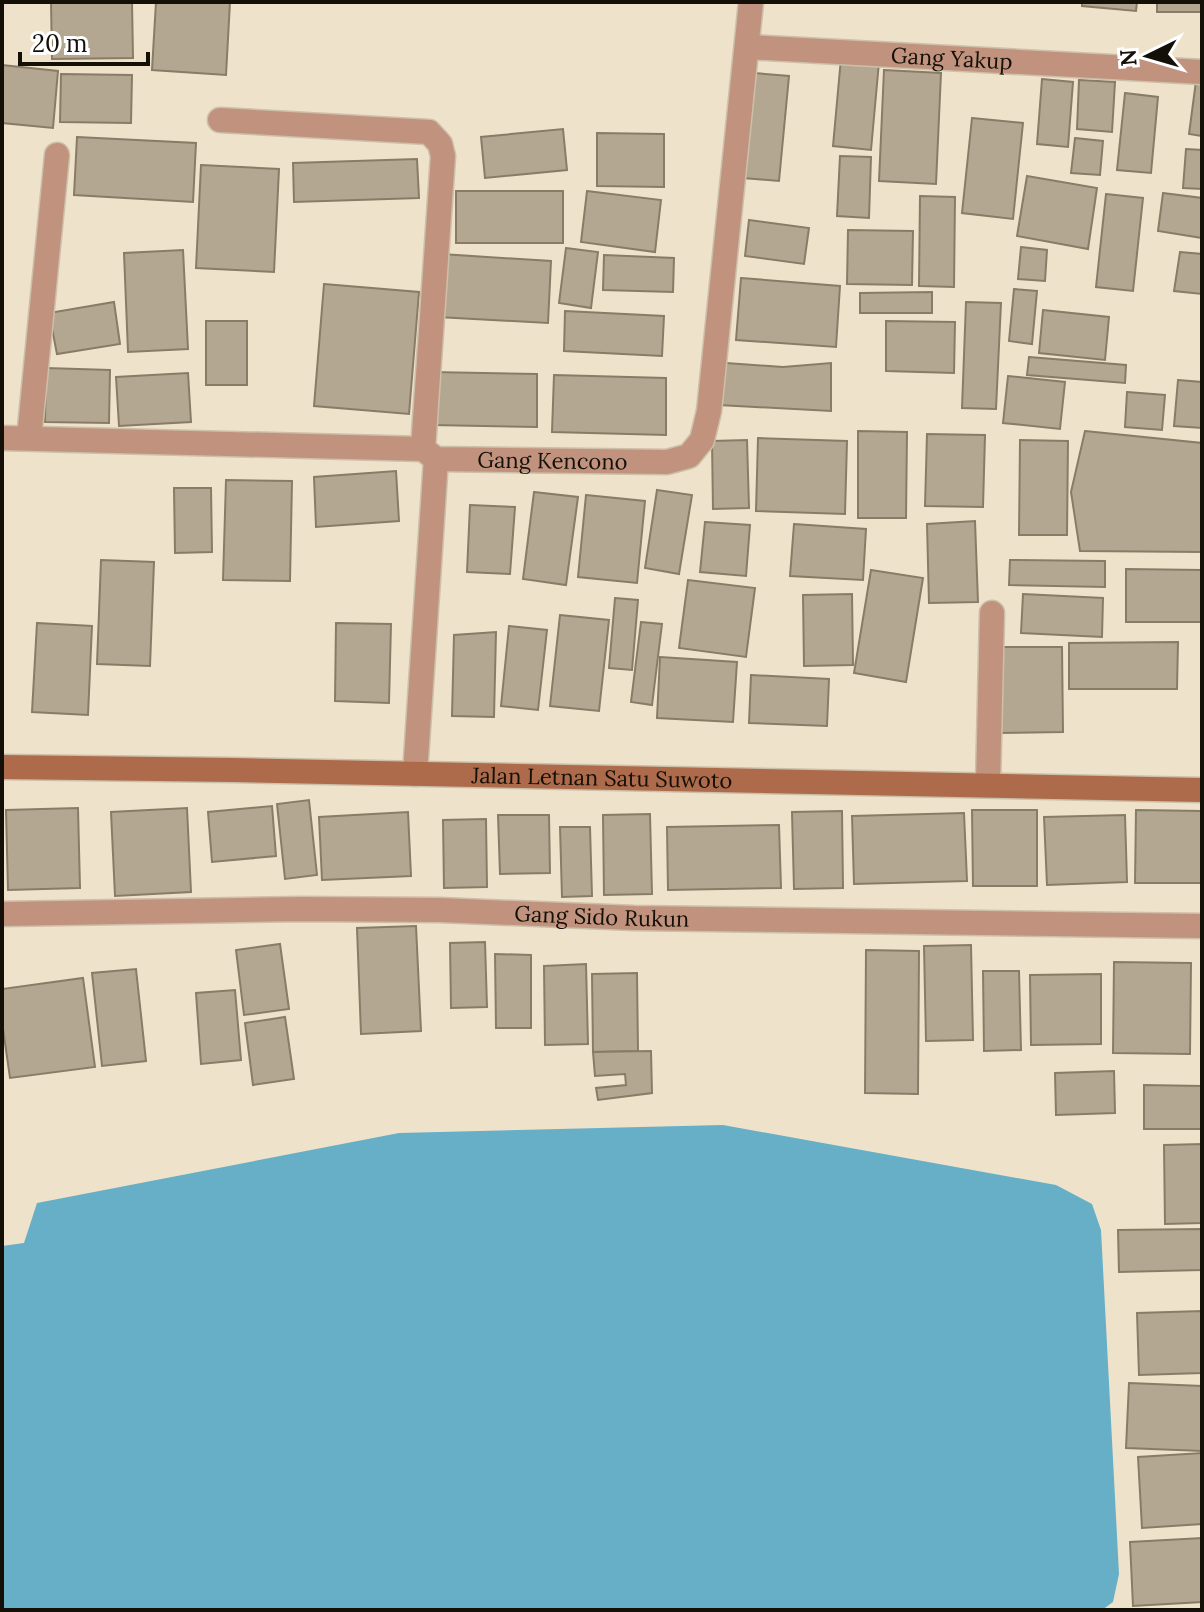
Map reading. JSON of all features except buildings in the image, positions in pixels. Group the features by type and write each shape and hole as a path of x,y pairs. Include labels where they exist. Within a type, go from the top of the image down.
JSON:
{"main road":[{"name":"Jalan Letnan Satu Suwoto","path":"2,767 1202,790"}],"street":[{"path":"748,47 751,2"},
{"name":"Gang Yakup","path":"748,47 1202,72"},
{"name":"Gang Kencono","path":"2,438 667,462 689,456 702,440 709,411 748,47"},
{"path":"220,120 429,132 440,144 443,156 415,774"},
{"path":"29,438 57,155"},
{"path":"988,784 992,613"},
{"name":"Gang Sido Rukun","path":"2,914 440,910 634,918 1202,926"}],"water":[{"path":"723,1125 1056,1185 1092,1204 1101,1230 1119,1574 1113,1602 1102,1610 2,1610 2,1246 24,1243 37,1203 399,1133"}]}
